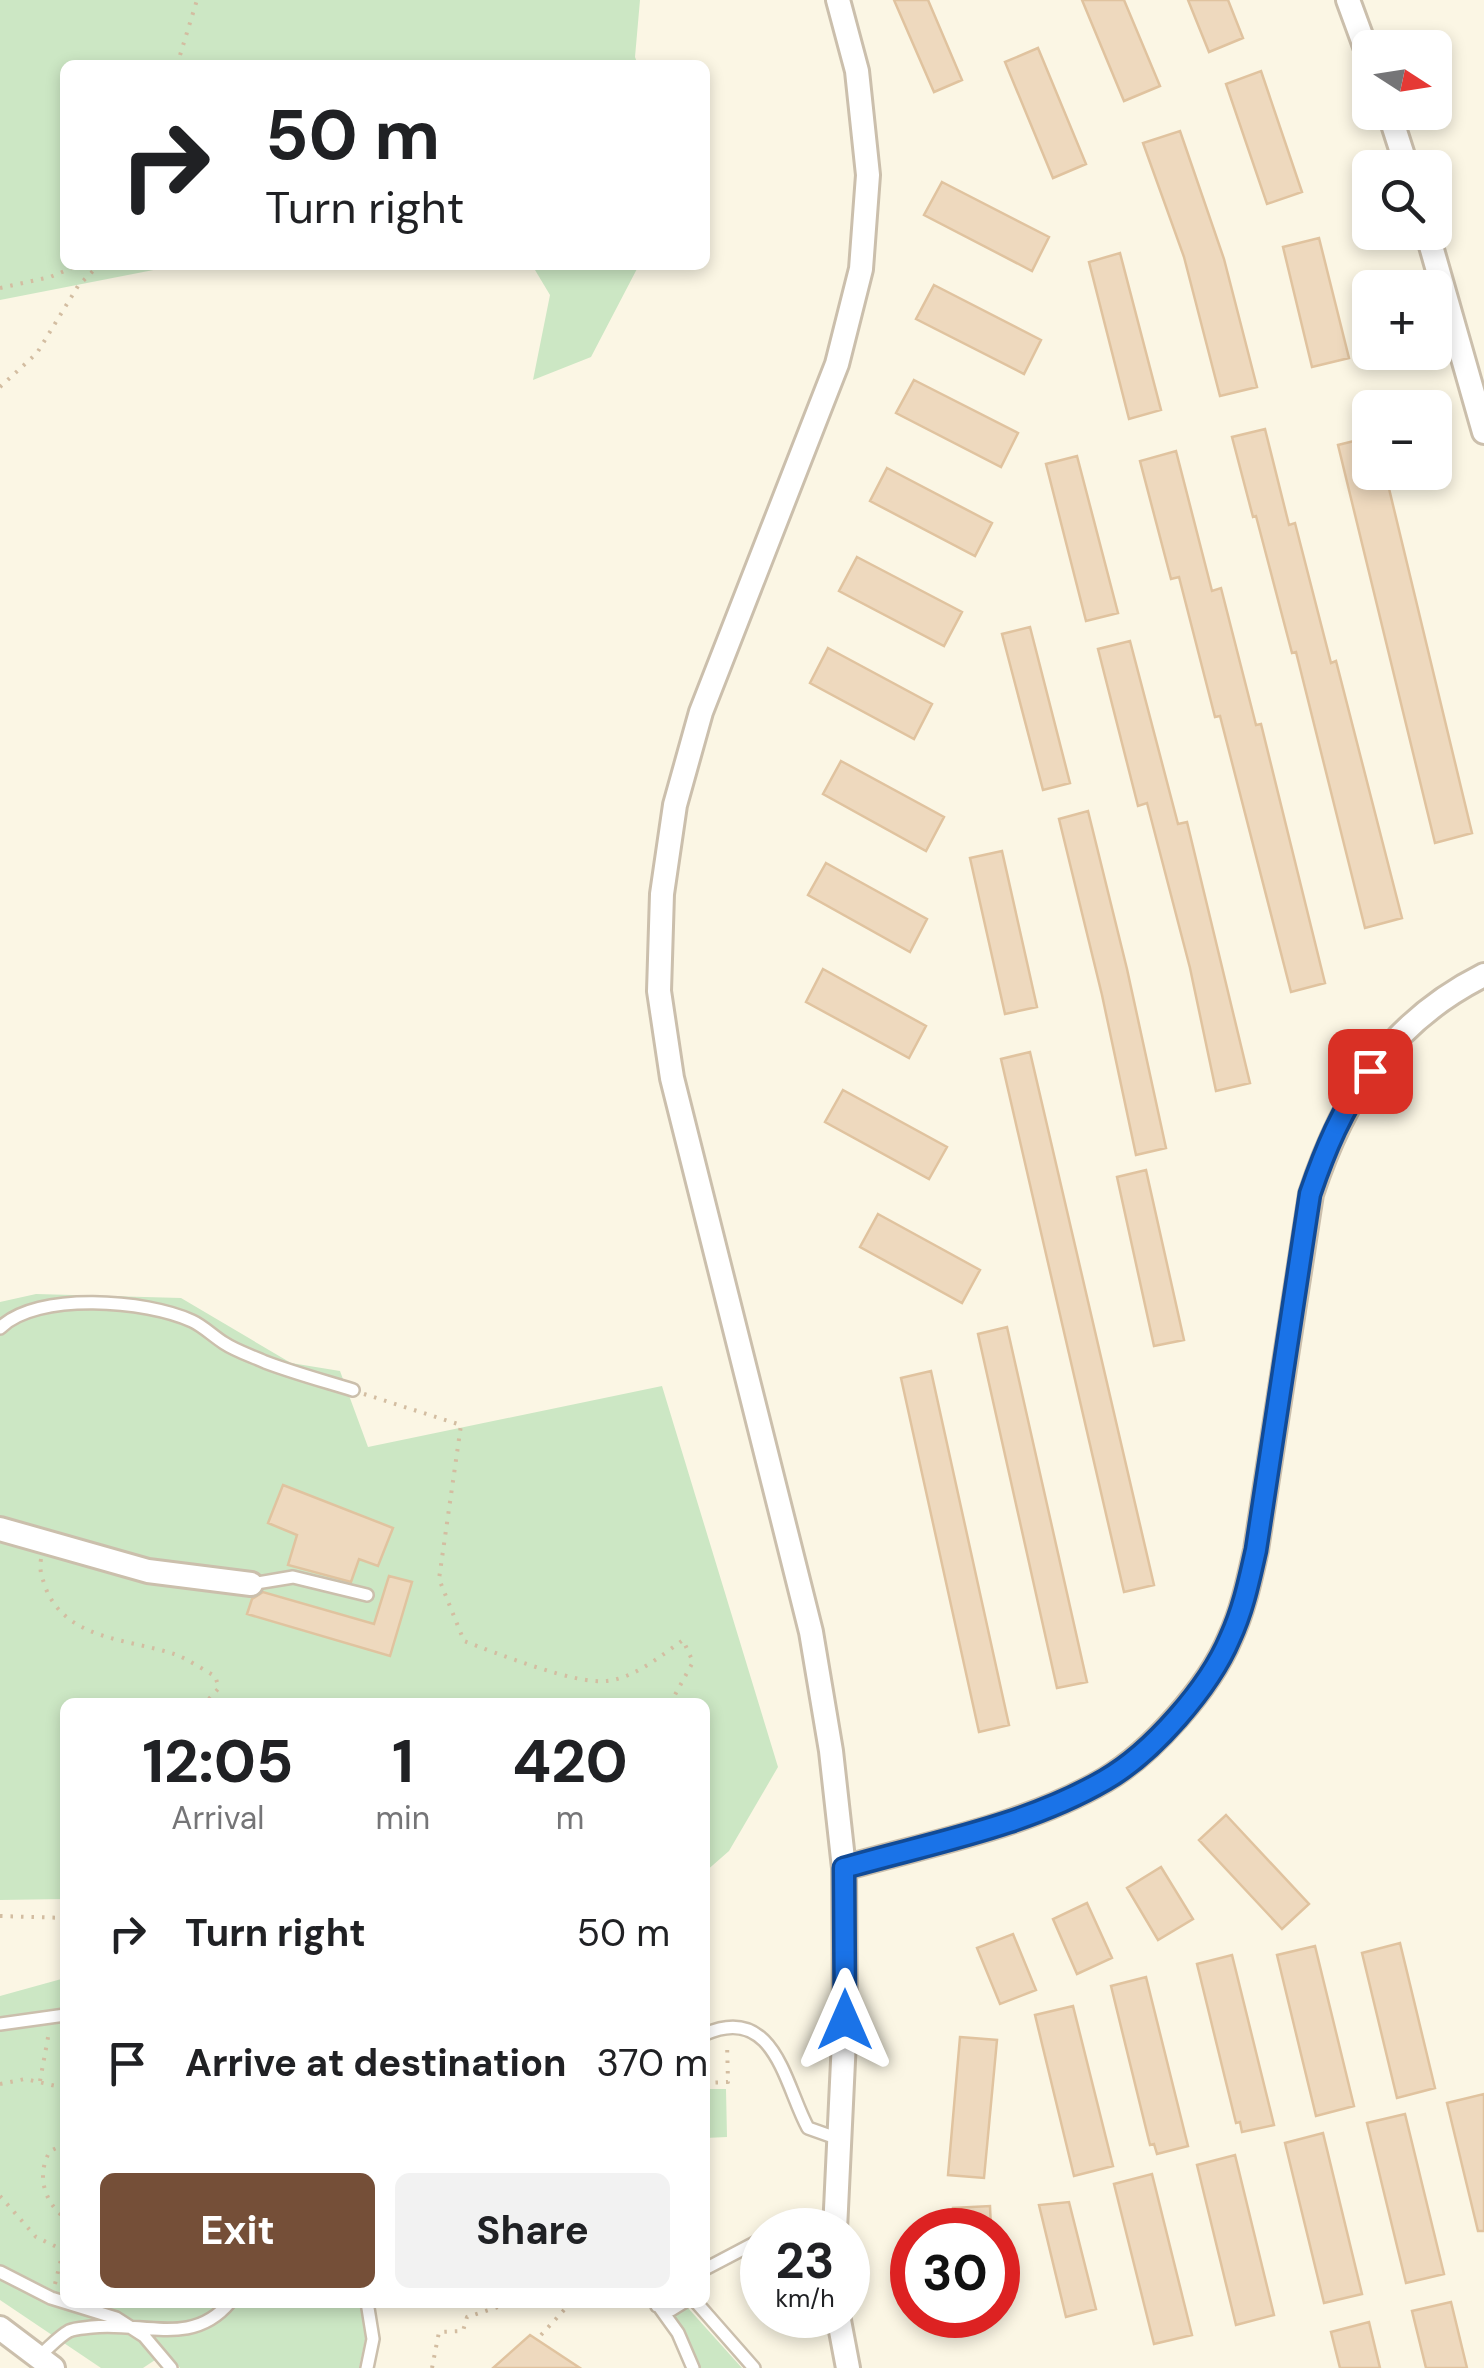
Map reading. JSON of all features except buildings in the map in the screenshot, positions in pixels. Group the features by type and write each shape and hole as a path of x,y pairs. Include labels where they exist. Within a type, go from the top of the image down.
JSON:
{"street":[{"path":"836,2208 845,2020 844,1868 831,1751 811,1632 672,1078 658,990 662,894 675,805 701,712 837,364 861,269 868,175 858,71 838,0"},
{"path":"1348,0 1359,30"},
{"path":"1433,250 1484,432"},
{"path":"844,1868 1020,1818 1108,1779 1178,1716 1205,1680 1229,1642 1245,1599 1256,1550 1310,1194 1326,1147 1353,1093 1386,1050 1425,1013 1484,975"},
{"path":"0,1529 148,1570 250,1584"},
{"path":"0,2328 46,2362"},
{"path":"842,2338 848,2368"}],"lane":[{"path":"0,1328 7,1320 36,1307 126,1304 182,1317 227,1345 269,1364 354,1390"},
{"path":"250,1584 293,1577 367,1595"},
{"path":"0,2024 59,2015"},
{"path":"710,2033 726,2028 743,2030 766,2042 782,2063 808,2128 839,2139"},
{"path":"710,2267 740,2251"},
{"path":"0,2272 60,2300"},
{"path":"86,2308 144,2336 172,2368"},
{"path":"46,2362 70,2330 129,2326 160,2332 198,2327 222,2308"},
{"path":"367,2368 373,2339 368,2308"},
{"path":"659,2308 678,2333 693,2368"},
{"path":"701,2308 754,2368"}],"path":[{"path":"179,60 197,0"},
{"path":"0,288 66,270"},
{"path":"0,387 36,352 78,286 95,270"},
{"path":"354,1390 461,1426 439,1579 464,1642 553,1672 606,1682 649,1665 682,1640 693,1662 673,1698"},
{"path":"44,1542 39,1571 51,1600 69,1620 116,1642 174,1654 216,1676 218,1688 209,1698"},
{"path":"0,1916 60,1918"},
{"path":"40,2081 59,2015"},
{"path":"710,2083 728,2082 726,2028"},
{"path":"0,2084 25,2079 60,2087"},
{"path":"60,2147 50,2152 42,2174 49,2201 60,2213"},
{"path":"0,2196 36,2237 60,2249"},
{"path":"52,2298 60,2267"},
{"path":"432,2368 439,2332 463,2330 467,2317 495,2308"},
{"path":"541,2335 565,2308"}],"green space":[{"path":"0,0 640,0 636,60 60,60 60,270 153,270 0,300"},
{"path":"535,270 636,270 591,357 533,380 550,295"},
{"path":"36,1294 181,1298 291,1363 340,1371 368,1447 662,1386 778,1767 729,1851 710,1868 710,1698 60,1698 60,1899 0,1900 0,1302"},
{"path":"60,1979 60,2308 361,2308 367,2331 359,2368 180,2368 167,2352 143,2368 101,2368 0,2300 0,1996"},
{"path":"710,2089 726,2089 727,2137 710,2138"},
{"path":"688,2308 742,2368 699,2368 690,2343 673,2317"}],"route":[{"path":"845,2020 844,1868 1020,1818 1108,1779 1178,1716 1229,1642 1245,1599 1256,1550 1310,1194 1326,1147 1353,1093 1370,1071"}]}
